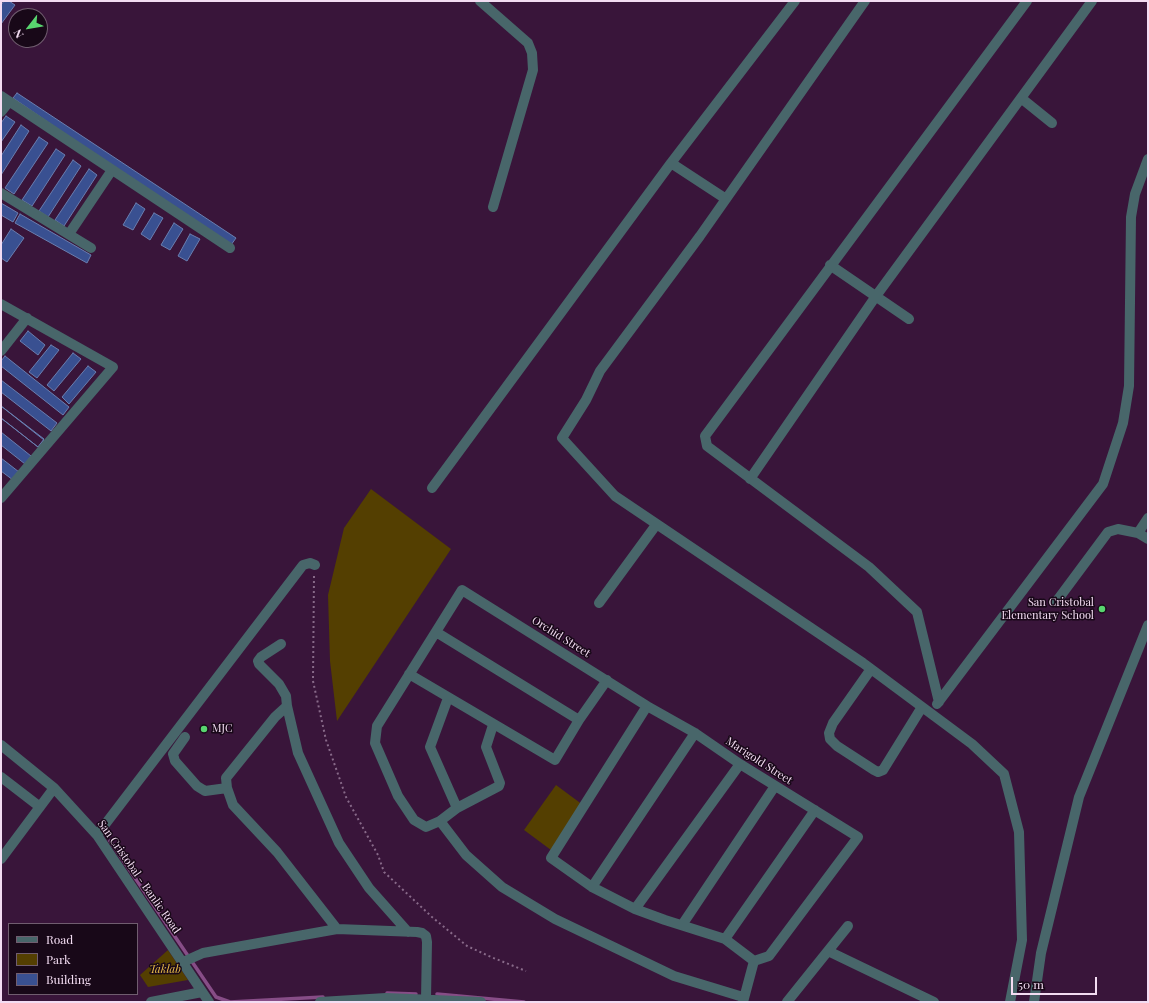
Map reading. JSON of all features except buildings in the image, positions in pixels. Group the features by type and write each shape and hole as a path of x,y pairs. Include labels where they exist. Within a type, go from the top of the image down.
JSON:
{"street":[{"path":"480,1 528,43 532,53 533,70 493,206"},
{"path":"432,488 671,163 795,1"},
{"path":"865,1 726,199 600,371 586,400 562,438 615,496 871,669 972,744 1004,774 1019,832 1022,940 1010,1002"},
{"path":"939,702 917,612 869,567 708,446 705,436 1026,1"},
{"path":"750,479 876,296 1092,1"},
{"path":"1021,98 1052,123"},
{"path":"1,112 5,99 230,248"},
{"path":"930,713 1103,484 1123,423 1129,386 1131,217 1135,194 1148,159"},
{"path":"671,163 726,199"},
{"path":"70,234 112,170"},
{"path":"1,193 91,248"},
{"path":"830,265 909,319"},
{"path":"1,304 113,367 1,498"},
{"path":"1,351 27,318"},
{"path":"1138,533 1148,518"},
{"path":"599,603 656,525"},
{"path":"1056,602 1108,532 1118,529 1138,533 1148,539"},
{"path":"97,835 303,565 310,563 315,564"},
{"name":"Orchid Street","path":"436,632 462,590 608,680 647,706"},
{"path":"1034,1002 1041,953 1079,797 1148,625"},
{"path":"492,725 486,747 500,783 499,786 457,808 440,821 426,827 414,820 398,796 375,742 377,726 436,632 579,720"},
{"path":"281,644 260,656 258,661 259,664 268,671 279,684 286,696 298,753 339,843 369,888 408,932"},
{"path":"871,669 833,723 829,733 830,739 837,746 878,772 887,766 922,707"},
{"path":"409,674 492,725 556,760 579,720 608,680"},
{"path":"448,698 430,747 457,808"},
{"path":"287,706 275,717 226,778 227,788 233,805 277,852 337,930"},
{"path":"440,821 466,855 502,887 555,919 674,976 743,1000 754,961 725,939 635,909 592,887 551,858 647,706"},
{"name":"Marigold Street","path":"647,706 695,733 740,764 858,837 770,956 754,961"},
{"path":"592,887 695,733"},
{"path":"185,737 174,754 175,761 197,786 205,791 227,788"},
{"name":"San Cristobal - Banlic Road","path":"1,745 54,788 97,835 209,1002"},
{"path":"635,909 740,764"},
{"path":"2,780 40,807"},
{"path":"682,925 775,786"},
{"path":"1,859 54,788"},
{"path":"725,939 815,810"},
{"path":"787,1002 848,926"},
{"path":"183,962 203,953 337,930 422,933 426,936 426,999"},
{"path":"828,951 934,1002"},
{"path":"151,1002 202,992"},
{"path":"320,1002 386,998 481,1002"}],"path":[{"path":"315,564 313,681 326,740 334,767 346,797 378,855 384,872 432,917 467,946 526,971"}],"green space":[{"path":"371,489 451,549 337,721 330,661 328,595 344,528"},
{"path":"556,785 583,805 551,850 524,830"},
{"name":"Taklab","path":"168,950 188,980 148,987 140,975"}],"waterway":[{"path":"110,841 216,997 230,1002 323,997"},
{"path":"387,993 416,994"},
{"path":"437,994 524,1002"}],"place":[{"name":"San Cristobal Elementary School","path":"1102,609"},
{"name":"MJC","path":"204,729"}]}
